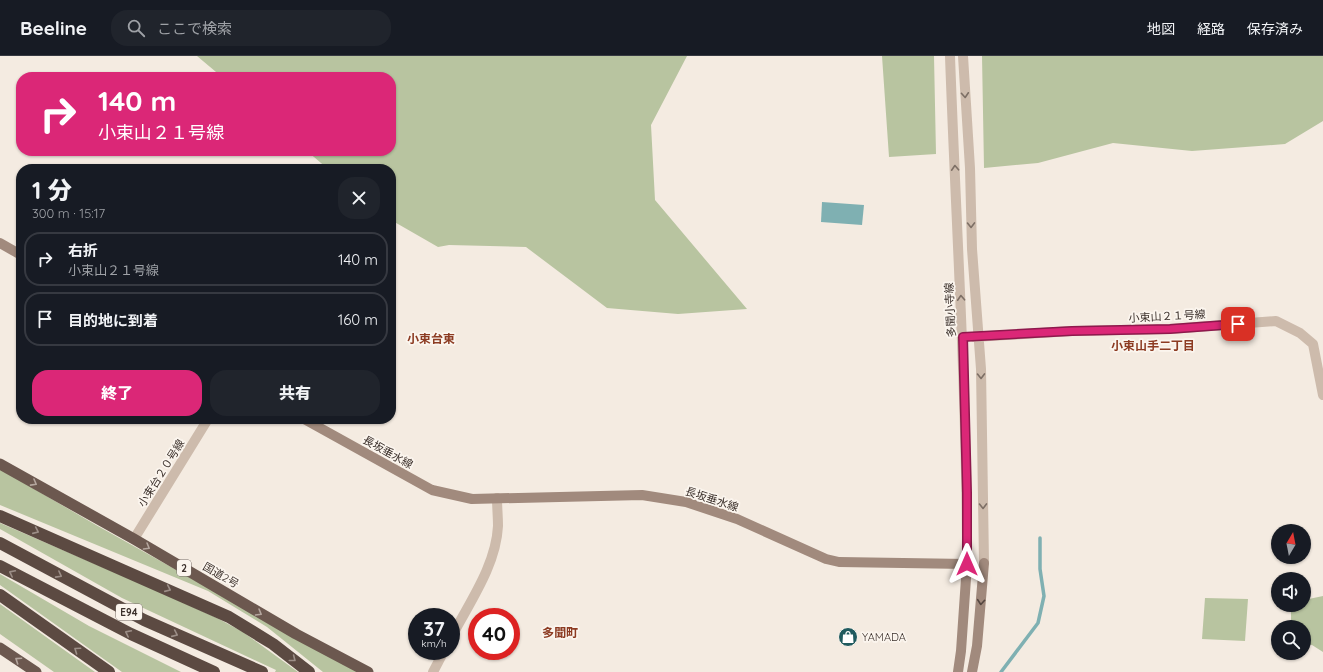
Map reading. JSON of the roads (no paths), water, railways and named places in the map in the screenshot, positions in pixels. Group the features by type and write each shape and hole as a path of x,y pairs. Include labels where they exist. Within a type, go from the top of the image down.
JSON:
{"highway":[{"name":"国道2号","path":"0,464 134,539 296,634 368,672"},
{"path":"0,516 229,617 273,644 309,672"},
{"name":"E94","path":"0,543 144,620 262,672"},
{"name":"E94","path":"0,566 131,634 214,672"},
{"path":"0,595 109,672"},
{"path":"0,648 36,672"}],"main road":[{"path":"0,242 16,252"},
{"name":"長坂垂水線","path":"313,424 432,490 472,499 642,495 686,502 737,519 826,559 839,562 967,564"},
{"path":"972,672 977,646 984,563"},
{"path":"958,672 961,651 967,564"}],"street":[{"name":"多聞小寺線","path":"950,56 963,337 967,493 967,564"},
{"path":"963,56 970,168 972,249 979,337 984,563"},
{"name":"小束山２１号線","path":"963,337 1072,331 1170,329 1276,322 1300,333 1313,344 1323,395"},
{"name":"小束台２０号線","path":"134,539 205,424"},
{"path":"460,620 487,568 494,547 498,526 497,498"},
{"path":"433,672 439,660"}],"water":[{"path":"822,202 864,205 862,225 821,222"}],"waterway":[{"path":"1001,672 1038,623 1044,596 1040,569 1040,538"}],"place":[{"name":"YAMADA","path":"848,637"}],"district":[{"name":"小束台東","path":"431,338"},
{"name":"小束山手二丁目","path":"1153,345"},
{"name":"多聞町","path":"560,632"}]}
